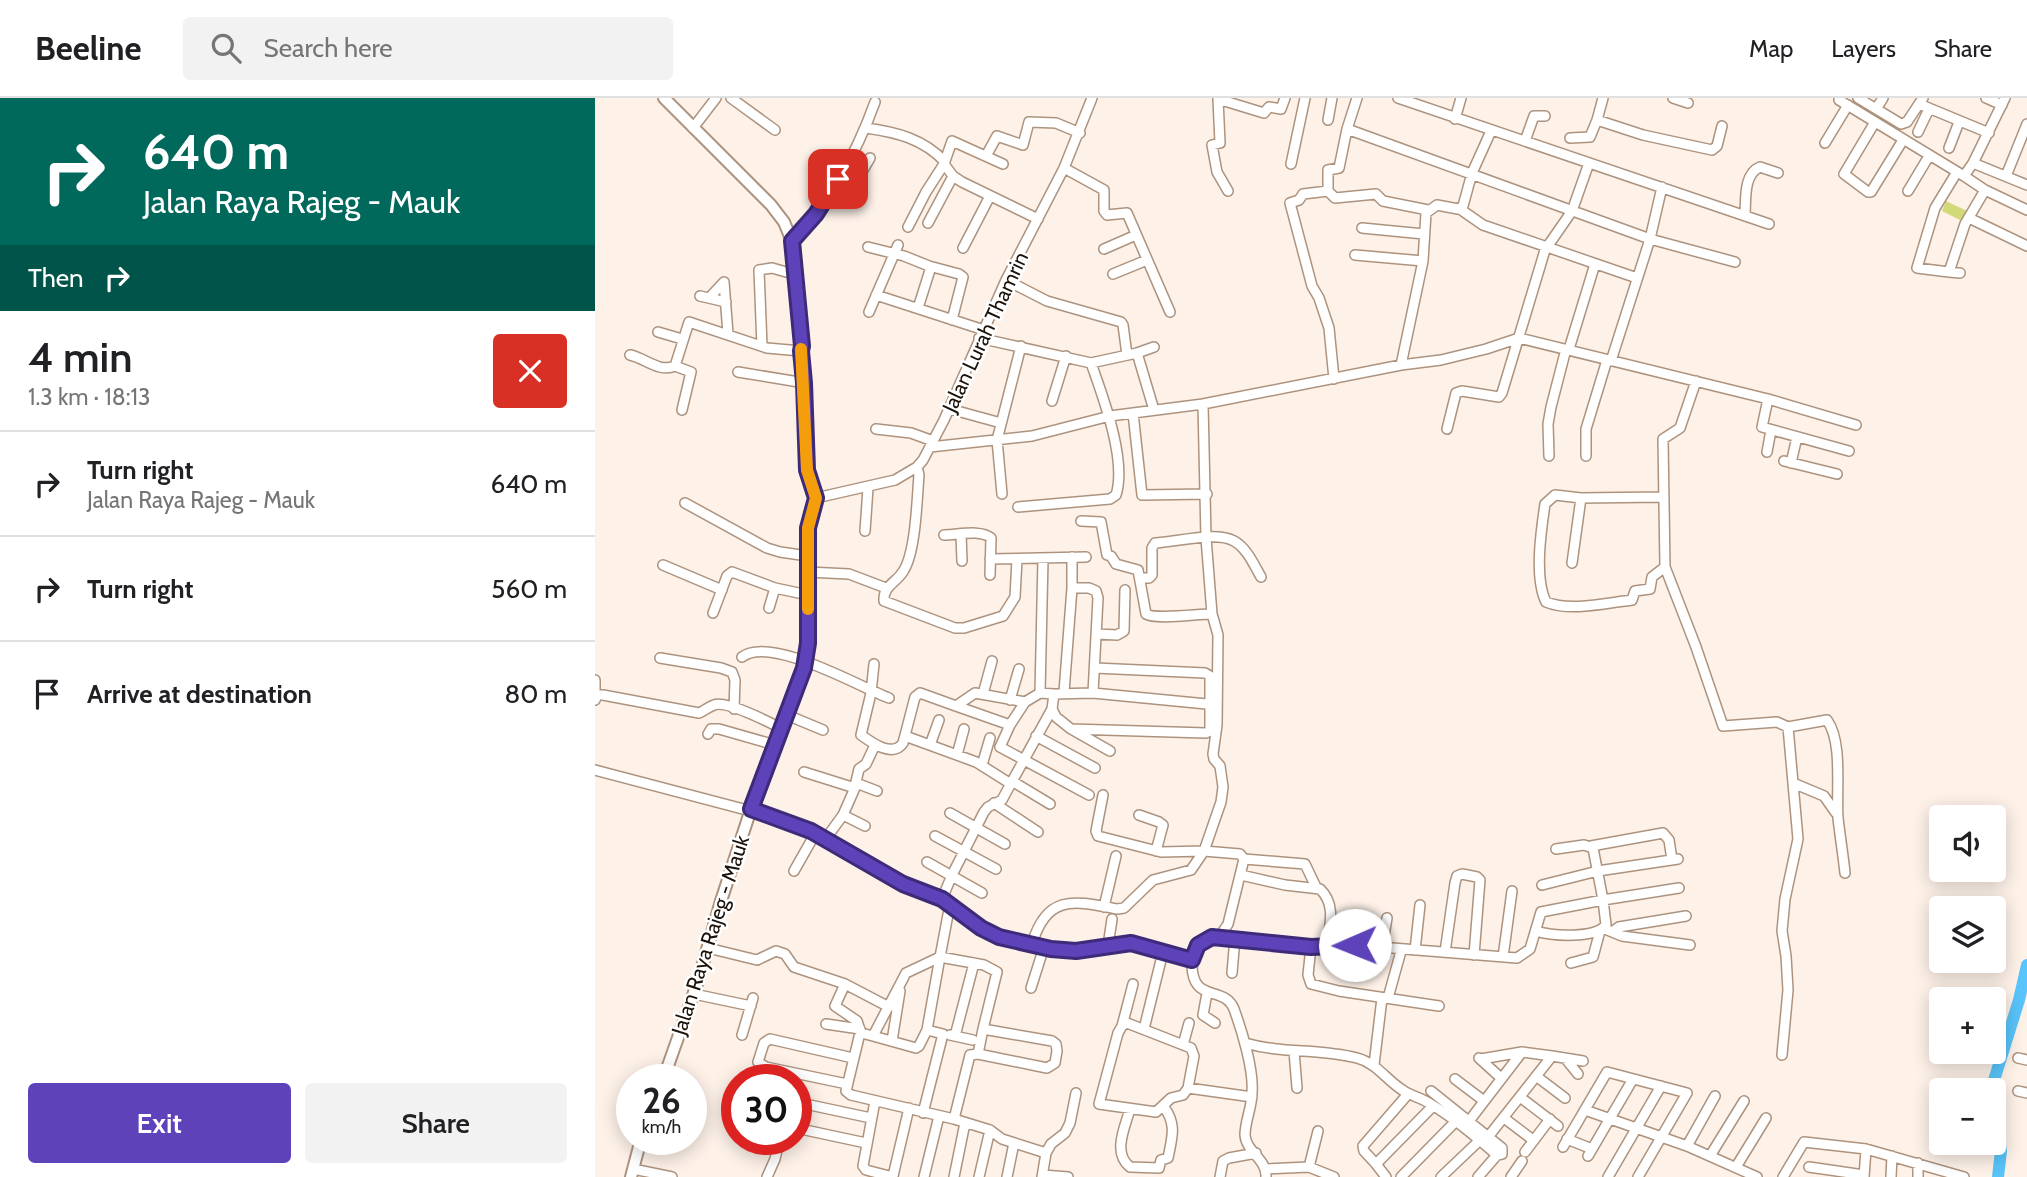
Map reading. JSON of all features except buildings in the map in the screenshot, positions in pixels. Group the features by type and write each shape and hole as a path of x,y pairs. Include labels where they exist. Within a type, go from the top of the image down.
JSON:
{"main road":[{"name":"Jalan Raya Rajeg - Mauk","path":"664,98 771,205 784,222 792,241 802,346 807,470 816,498 808,528 806,660 751,809 694,994 669,1064"},
{"path":"632,1173 637,1155"}],"street":[{"path":"693,128 716,98"},
{"path":"731,98 775,130"},
{"name":"Jalan Lurah Thamrin","path":"917,467 950,409 1006,280 1064,168 1092,98"},
{"path":"1228,191 1217,172 1212,145 1220,143 1218,99 1264,113 1269,107 1281,109 1285,98"},
{"path":"1290,164 1305,98"},
{"path":"1328,120 1332,98"},
{"path":"1357,98 1347,129 1343,168 1328,169 1328,191 1335,198 1376,194 1383,201 1428,210"},
{"path":"1398,98 1769,224"},
{"path":"1455,119 1461,98"},
{"path":"1570,138 1590,137 1603,98"},
{"path":"1673,98 1688,103"},
{"path":"1858,98 1901,124 1905,124 1921,101 1930,109 1989,133"},
{"path":"1876,109 1883,98"},
{"path":"1960,273 1917,268 1935,208 1973,163 2004,101 1986,98"},
{"path":"792,241 816,214 843,170 866,128 875,102"},
{"path":"1825,143 1843,102 1985,190 2027,210"},
{"path":"1919,132 1930,109"},
{"path":"1525,141 1534,116 1545,116"},
{"path":"1597,120 1643,135 1711,150 1717,146 1722,126"},
{"path":"986,156 996,136 1023,145 1029,122 1056,123 1080,132"},
{"path":"1875,122 1844,174 1868,192 1871,192 1903,140"},
{"path":"1948,148 1959,122"},
{"path":"2005,176 2027,124"},
{"path":"866,128 912,139 935,153 953,176 1038,219"},
{"path":"1347,129 1650,239 1735,262"},
{"path":"1460,209 1465,201 1472,173 1491,131"},
{"path":"908,228 926,192 945,163 952,141 1003,164"},
{"path":"2017,148 2027,152"},
{"path":"1908,191 1929,156"},
{"path":"843,170 859,177 870,158"},
{"path":"1447,429 1456,393 1462,391 1499,397 1547,246 1572,211 1589,163"},
{"path":"1973,163 2027,185"},
{"path":"1745,216 1747,185 1753,172 1760,167 1778,173"},
{"path":"1064,168 1104,190 1104,213 1109,216 1122,211 1126,213 1170,313"},
{"path":"928,223 953,176"},
{"path":"1586,456 1586,429 1650,239 1662,187"},
{"path":"1949,272 1969,218 1985,190"},
{"path":"1328,191 1303,194 1299,200 1290,203 1312,286 1329,328 1334,379"},
{"path":"963,248 991,196"},
{"path":"1401,365 1423,261 1424,219 1428,210 1437,205 1460,209 1483,225 1637,278"},
{"path":"1969,218 2027,246"},
{"path":"1362,228 1424,234"},
{"path":"1104,249 1136,235"},
{"path":"868,247 896,249 929,266 963,277 952,320"},
{"path":"869,312 896,249"},
{"path":"1355,256 1423,261"},
{"path":"1113,274 1147,260"},
{"path":"1549,456 1548,424 1551,407 1595,264"},
{"path":"918,308 929,266"},
{"path":"762,346 759,270 772,268 797,275"},
{"path":"1006,280 1030,291 1036,298 1111,320 1115,328 1124,335 1154,410"},
{"path":"726,302 704,297 723,281 726,302 728,334"},
{"path":"876,295 952,320 982,334 1091,363 1154,347"},
{"path":"675,366 689,322 762,346 801,351"},
{"path":"658,332 682,339"},
{"path":"876,429 895,430 932,444 1033,436 1110,416 1203,404 1401,365 1441,360 1519,338 1768,399 1856,425"},
{"path":"1002,495 997,440 1021,346"},
{"path":"630,355 660,367 675,366 691,372 682,410"},
{"path":"1052,401 1066,356"},
{"path":"1018,507 1110,499 1117,492 1118,470 1110,416 1091,363"},
{"path":"738,372 804,383"},
{"path":"1696,381 1680,428 1663,439 1665,567 1723,726 1777,722 1788,727 1820,720 1829,723 1835,738 1838,817 1845,873"},
{"path":"1768,399 1762,427 1849,451"},
{"path":"1032,944 1038,925 1061,904 1074,902 1124,908 1153,880 1193,869 1204,851 1221,802 1223,787 1220,765 1213,754 1217,635 1206,538 1203,404"},
{"path":"950,409 1001,423"},
{"path":"1133,413 1142,495 1207,494"},
{"path":"1767,452 1771,430"},
{"path":"1797,437 1788,462 1837,474"},
{"path":"816,498 895,480 917,467 919,475 914,533 903,572 886,588 884,601 946,625 964,628 1003,616 1016,597 1017,559"},
{"path":"865,531 868,488"},
{"path":"1662,497 1553,496 1545,504 1539,551 1543,593 1546,601 1554,605 1575,606 1632,600 1635,591 1650,589 1652,577 1665,567"},
{"path":"1572,563 1581,498"},
{"path":"1091,501 1094,520"},
{"path":"685,503 767,548 808,556"},
{"path":"1081,521 1094,520 1102,523 1107,555 1111,556 1116,564 1139,570 1143,605 1150,617 1213,614"},
{"path":"961,534 962,561"},
{"path":"944,535 989,536 990,575"},
{"path":"1141,578 1149,578 1152,575 1152,545 1224,538 1243,548 1261,578"},
{"path":"826,1024 918,1047 927,1030 952,875 984,812 1002,800 1012,783 1059,693 1072,588 1072,557"},
{"path":"990,559 1086,557"},
{"path":"1040,693 1043,559"},
{"path":"663,565 722,590"},
{"path":"713,613 727,576 732,572 775,588 808,595"},
{"path":"808,572 849,574 886,588"},
{"path":"769,608 775,588"},
{"path":"1072,588 1089,588 1096,591 1098,598 1093,693"},
{"path":"1097,634 1117,635 1123,631 1125,590"},
{"path":"742,657 758,650 806,660 889,698"},
{"path":"660,658 733,672 734,709"},
{"path":"983,694 992,661"},
{"path":"874,664 861,735 874,745 897,750 905,736 915,698 919,694 1010,724"},
{"path":"1072,729 1206,733 1211,726 1214,705 1210,676 1205,673 1094,668"},
{"path":"1010,700 1019,670"},
{"path":"595,680 595,696 600,694 699,713 718,704 762,718 782,729"},
{"path":"1089,795 1000,747 1010,724 1025,702 1040,693 1093,693 1214,705"},
{"path":"956,706 973,694 1025,702"},
{"path":"1052,709 1056,717 1072,729 1110,751"},
{"path":"787,715 823,730"},
{"path":"930,745 939,720"},
{"path":"1782,1055 1788,990 1782,931 1784,899 1798,839 1788,727"},
{"path":"708,734 711,729 719,729 775,745"},
{"path":"957,755 964,729"},
{"path":"905,736 982,765 1050,804"},
{"path":"1036,736 1095,768"},
{"path":"982,765 990,738"},
{"path":"824,841 843,815 859,769 868,761 874,745"},
{"path":"595,770 785,820 903,884 946,902 988,932 1044,947 1076,951 1131,943 1192,960"},
{"path":"804,772 877,791"},
{"path":"1793,783 1824,796 1832,804 1838,817"},
{"path":"1103,794 1096,835 1132,847 1156,851 1240,854 1244,859 1305,864 1316,887 1323,892 1331,908 1327,945"},
{"path":"994,803 1038,832"},
{"path":"950,813 1005,844"},
{"path":"843,815 865,826"},
{"path":"1139,815 1163,825 1156,851"},
{"path":"1542,885 1598,871 1675,860 1669,840 1663,833 1591,846 1556,849"},
{"path":"794,871 815,834"},
{"path":"935,836 996,869"},
{"path":"1571,963 1593,957 1606,925 1595,852 1591,846"},
{"path":"1104,907 1116,856"},
{"path":"1220,936 1229,924 1244,859"},
{"path":"927,862 982,893"},
{"path":"1445,952 1455,884 1457,876 1462,874 1480,880 1474,954"},
{"path":"1241,875 1285,885 1316,887"},
{"path":"1331,1176 1304,1171 1266,1173 1248,1144 1245,1135 1253,1082 1245,1043 1231,1003 1223,996 1207,993 1196,983 1192,960 1201,943 1220,936 1311,947 1355,945 1401,951 1517,958 1530,950 1538,916 1544,910 1679,888"},
{"path":"1503,957 1512,891"},
{"path":"1415,950 1419,905"},
{"path":"1355,945 1358,916"},
{"path":"1536,931 1557,936 1686,916"},
{"path":"1382,948 1387,918"},
{"path":"1108,946 1112,919"},
{"path":"1605,930 1634,938 1691,946"},
{"path":"1232,973 1235,938"},
{"path":"1031,988 1044,947"},
{"path":"1311,947 1308,975 1311,984 1439,1006"},
{"path":"708,948 757,960 776,951 785,954 794,967 845,984 889,1007"},
{"path":"1144,1029 1163,951"},
{"path":"1374,1065 1385,998 1401,951"},
{"path":"873,1037 906,973 940,957 974,963 997,972 983,1029 977,1040 954,1119"},
{"path":"955,1036 974,963"},
{"path":"845,984 835,1006 855,1019 861,1031 847,1084 848,1094 991,1130 1002,1139 1046,1153"},
{"path":"892,1041 900,984"},
{"path":"1122,1026 1131,1024 1193,1051 1188,1088 1183,1095 1171,1098 1157,1112 1103,1106 1099,1102 1133,984"},
{"path":"1207,993 1203,1015 1215,1023"},
{"path":"694,994 752,1002 742,1035"},
{"path":"1183,1045 1189,1023"},
{"path":"974,1055 1043,1068 1053,1066 1056,1060 1057,1047 1052,1041 983,1029"},
{"path":"927,1030 977,1040"},
{"path":"923,1113 943,1034"},
{"path":"759,1064 765,1041 772,1040 853,1058"},
{"path":"1245,1043 1268,1049 1337,1054 1359,1059 1374,1065 1408,1094 1463,1123"},
{"path":"1294,1051 1297,1088"},
{"path":"1401,1177 1463,1123 1522,1052"},
{"path":"1501,1079 1479,1058 1522,1052 1583,1061"},
{"path":"1441,1177 1484,1139 1552,1056"},
{"path":"1566,1058 1578,1074"},
{"path":"1633,1079 1590,1152 1565,1143 1608,1072 1687,1093 1638,1177"},
{"path":"1536,1076 1565,1098"},
{"path":"812,1079 847,1084"},
{"path":"1455,1079 1483,1101"},
{"path":"1608,1177 1661,1086"},
{"path":"1188,1088 1252,1097"},
{"path":"1431,1091 1463,1123 1484,1139 1502,1148 1503,1152 1497,1155 1478,1177"},
{"path":"1068,1177 1042,1176 1046,1153 1067,1129 1076,1093"},
{"path":"1386,1177 1364,1151 1363,1146 1408,1094"},
{"path":"1687,1146 1715,1096"},
{"path":"1511,1177 1533,1140 1554,1122 1520,1097"},
{"path":"875,1101 862,1162 864,1168 893,1177 909,1108"},
{"path":"1710,1156 1744,1101"},
{"path":"812,1105 871,1118"},
{"path":"1376,1164 1433,1106"},
{"path":"1130,1109 1120,1146 1121,1156 1130,1167 1160,1168 1161,1160 1168,1159 1173,1123 1164,1107"},
{"path":"1585,1110 1687,1146 1753,1176"},
{"path":"924,1177 939,1116"},
{"path":"1503,1118 1533,1140"},
{"path":"1736,1167 1766,1118"},
{"path":"954,1177 965,1123"},
{"path":"979,1177 991,1130"},
{"path":"812,1131 866,1143"},
{"path":"1304,1171 1318,1131"},
{"path":"1783,1177 1804,1142 1865,1149 1918,1163 1945,1174 1964,1177"},
{"path":"1007,1177 1014,1143"},
{"path":"1809,1167 1864,1176 1865,1149"},
{"path":"1220,1177 1223,1161 1256,1153"},
{"path":"767,1177 776,1155"},
{"path":"1891,1177 1892,1156"},
{"path":"1794,1159 1829,1177"},
{"path":"1918,1163 1918,1177"},
{"path":"632,1173 672,1177"}],"green space":[{"path":"1946,201 1967,211 1962,221 1942,211"}],"waterway":[{"path":"1995,1078 2027,965"},
{"path":"1998,1177 2001,1155"}],"slow traffic":[{"path":"801,349 807,470 816,498 808,528 808,609"}],"route":[{"path":"838,179 816,214 792,241 802,346 807,470 816,498 808,528 808,643 804,668 751,809 811,831 824,841 903,884 942,899 988,932 1051,949 1076,951 1131,943 1192,960 1198,945 1212,937 1220,936 1311,947 1355,945"}]}
